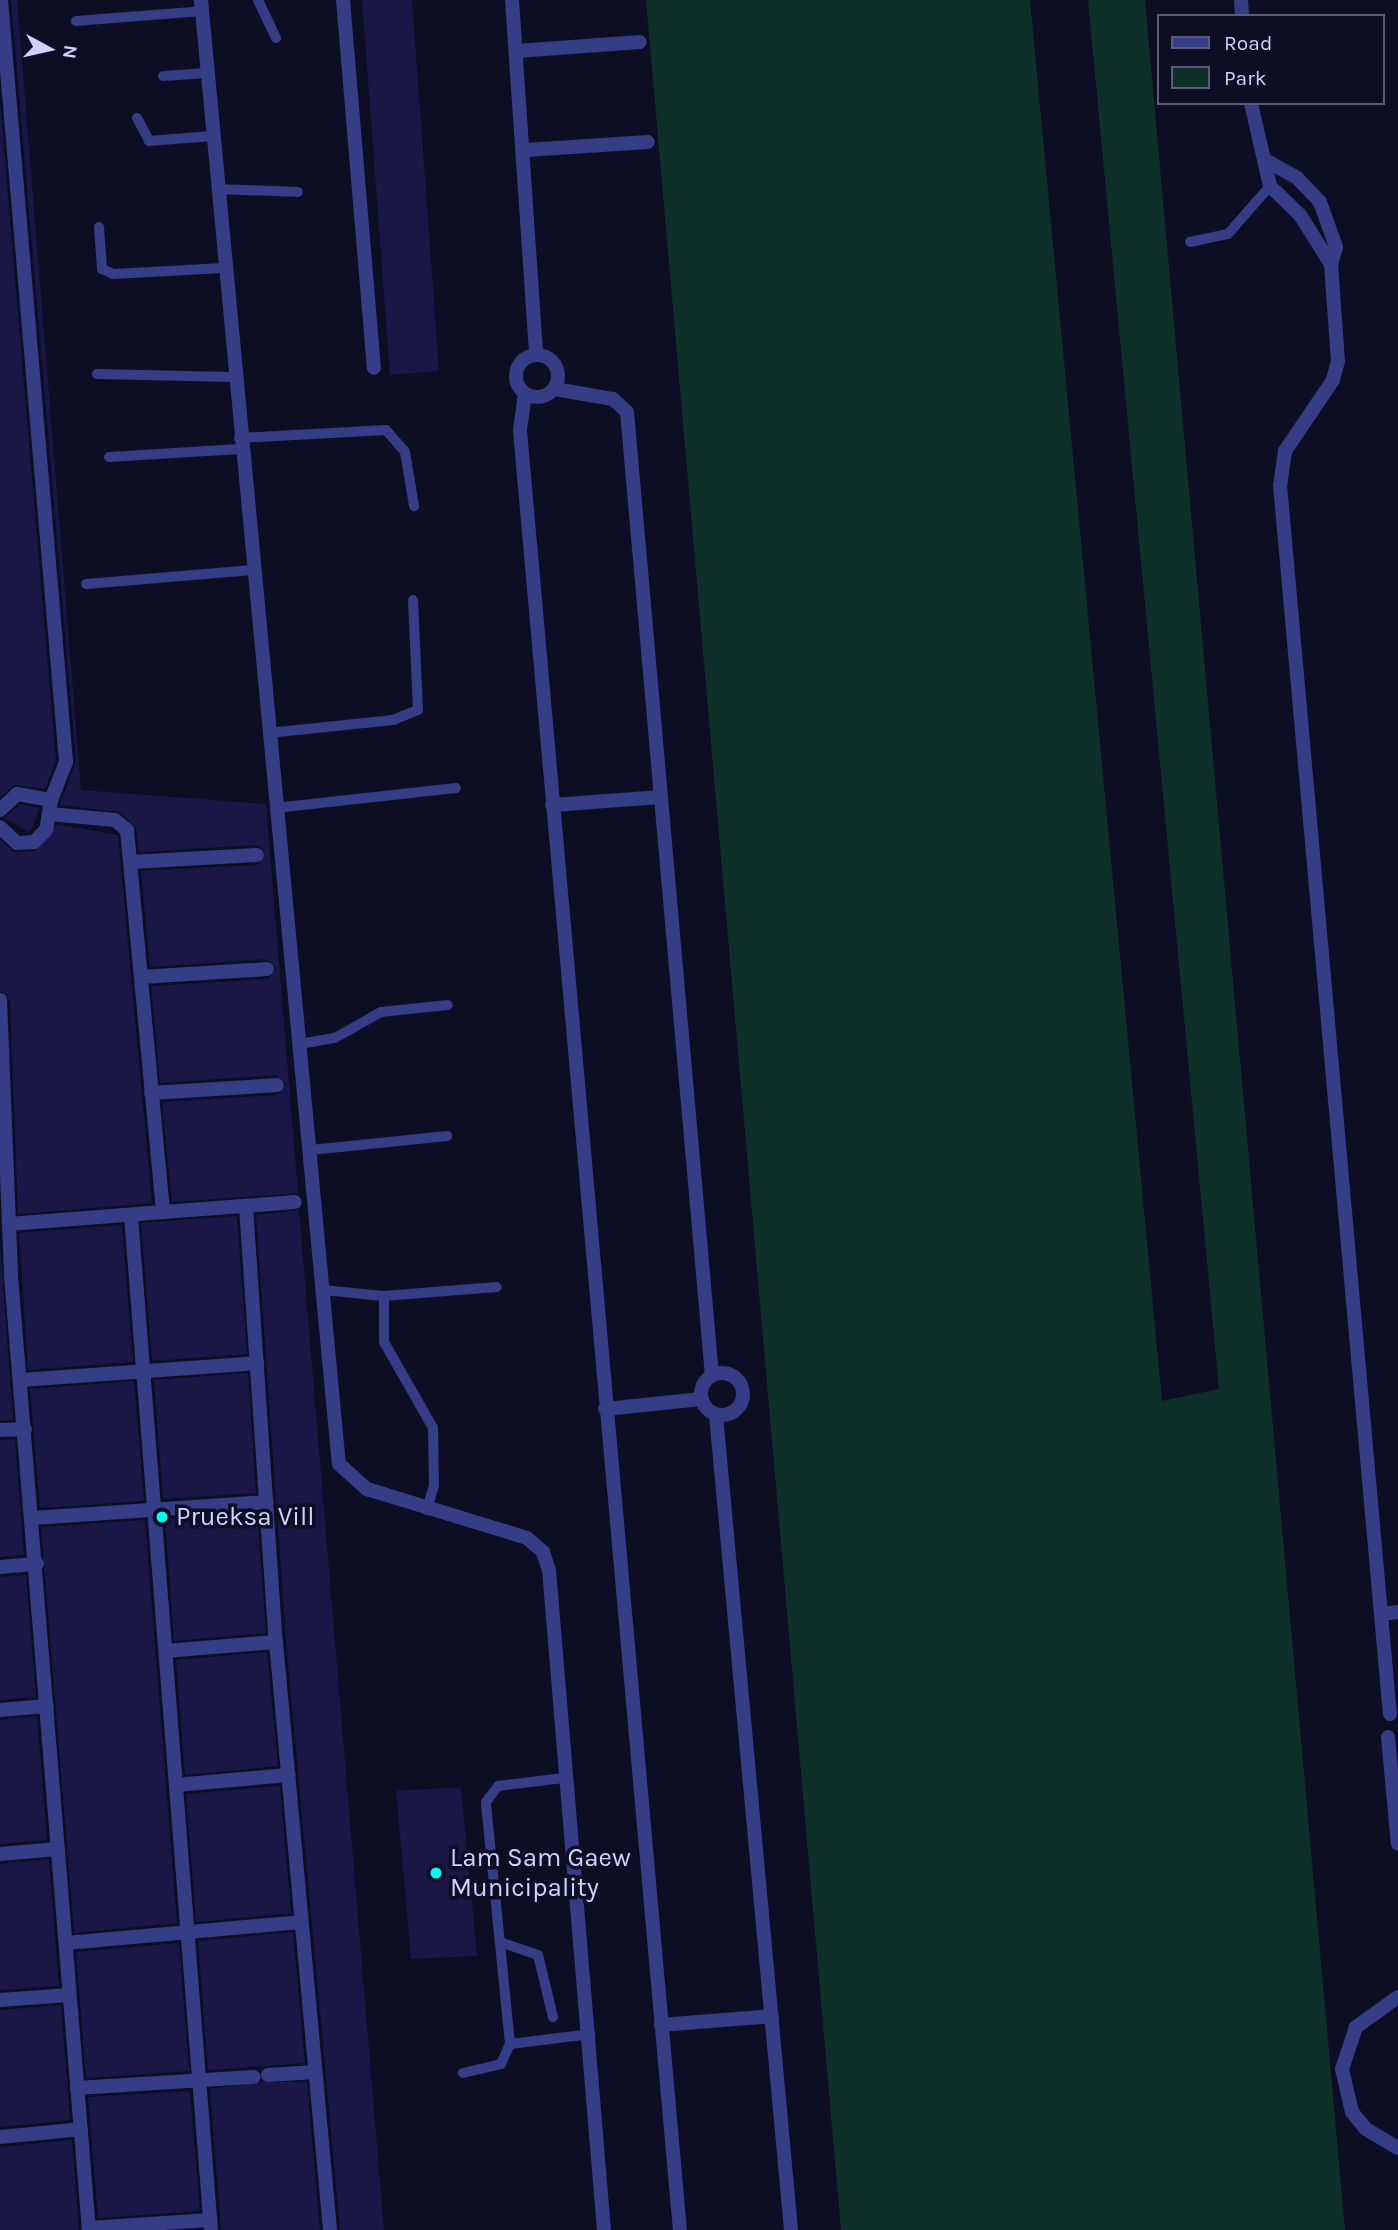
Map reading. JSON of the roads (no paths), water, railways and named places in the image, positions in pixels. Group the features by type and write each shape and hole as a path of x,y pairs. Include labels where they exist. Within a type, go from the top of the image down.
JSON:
{"street":[{"path":"1,0 66,762 50,807 46,831 34,842 17,843 1,835"},
{"path":"343,0 373,368"},
{"path":"512,0 526,150 537,354"},
{"path":"201,5 239,444 311,1150 339,1464 367,1489 427,1510 527,1538 542,1552 590,2034 604,2230"},
{"path":"517,51 640,42"},
{"path":"1251,105 1270,186 1300,215 1331,264"},
{"path":"526,150 648,142"},
{"path":"1265,160 1297,178 1320,202 1336,247 1331,264 1338,361 1333,380 1285,451 1280,485 1390,1714"},
{"path":"537,354 557,368 555,389"},
{"path":"537,354 517,370 525,394 520,431 680,2230"},
{"path":"525,394 538,398 555,389 613,399 627,412 712,1375 701,1399"},
{"path":"0,810 17,794 50,807 122,823 131,862 163,1212"},
{"path":"552,805 661,797"},
{"path":"131,862 257,855"},
{"path":"141,977 267,969"},
{"path":"0,1000 9,1224 6,1276 21,1380 89,2229 210,2225 195,2081 176,1785 141,1371 131,1216"},
{"path":"151,1093 277,1085"},
{"path":"9,1224 295,1202"},
{"path":"246,1207 276,1642 330,2230"},
{"path":"21,1380 257,1363"},
{"path":"712,1375 731,1374 743,1391 740,1407 716,1415"},
{"path":"605,1409 701,1399"},
{"path":"701,1399 716,1415 791,2230"},
{"path":"0,1430 25,1429"},
{"path":"33,1518 266,1502"},
{"path":"0,1567 37,1564"},
{"path":"1382,1614 1398,1612"},
{"path":"166,1651 276,1642"},
{"path":"0,1710 47,1706"},
{"path":"1388,1737 1398,1844"},
{"path":"176,1785 289,1775"},
{"path":"0,1854 58,1849"},
{"path":"66,1943 186,1930 300,1922"},
{"path":"0,2000 69,1995"},
{"path":"1398,1997 1356,2026 1342,2069 1352,2112 1366,2130 1398,2148"},
{"path":"662,2025 772,2016"},
{"path":"76,2088 315,2072"},
{"path":"0,2137 80,2130"}],"lane":[{"path":"258,0 276,38"},
{"path":"76,21 201,5"},
{"path":"163,76 207,73"},
{"path":"137,118 149,141 213,136"},
{"path":"1190,242 1228,234 1270,186"},
{"path":"217,189 298,191"},
{"path":"99,227 102,269 113,274 224,268"},
{"path":"97,374 233,377"},
{"path":"109,457 386,430 405,453 414,506"},
{"path":"86,583 252,570"},
{"path":"268,733 393,720 418,710 413,600"},
{"path":"275,808 456,788"},
{"path":"300,1044 335,1038 381,1012 448,1005"},
{"path":"311,1150 447,1136"},
{"path":"323,1290 384,1296 497,1287"},
{"path":"384,1296 384,1342 433,1428 434,1485 427,1510"},
{"path":"463,2073 501,2064 510,2044 489,1791 564,1778"},
{"path":"500,1942 538,1955 553,2017"},
{"path":"510,2044 590,2034"}],"place":[{"name":"Prueksa Vill","path":"162,1517"},
{"name":"Lam Sam Gaew Municipality","path":"436,1873"}]}
